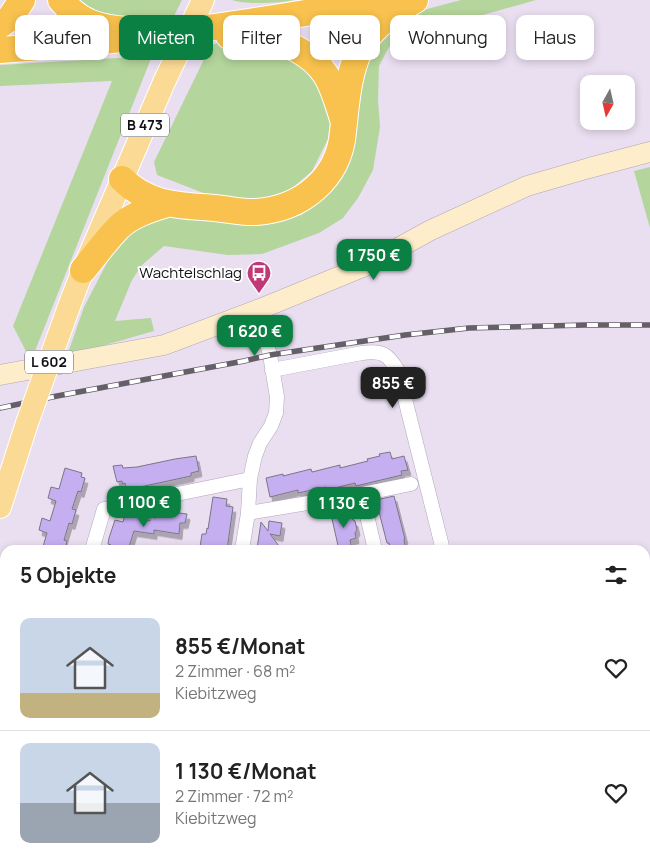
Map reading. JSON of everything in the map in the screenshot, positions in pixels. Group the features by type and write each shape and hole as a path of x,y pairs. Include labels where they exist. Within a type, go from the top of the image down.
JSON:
{"highway":[{"path":"0,25 10,18 22,0"},
{"path":"61,0 79,17 95,25 119,29"},
{"path":"213,28 380,0"},
{"path":"124,174 130,188 167,204 256,212 281,208 305,197 322,181 333,166 340,149 351,78 356,58 362,45 374,29 387,17 415,0"},
{"path":"213,36 259,37 294,47 312,60 325,73 331,84 344,122"},
{"path":"0,50 119,40"},
{"path":"124,174 216,208"},
{"path":"83,270 118,228 135,216 167,204"}],"main road":[{"name":"B 473","path":"124,174 165,80 203,0"},
{"name":"L 602","path":"0,507 26,423 83,270 124,174"}],"street":[{"path":"0,376 164,345 258,310 365,266 432,230 527,186 650,152"},
{"path":"243,545 254,456 276,414 277,397 270,355 258,310"},
{"path":"272,370 373,351 384,354 392,360 398,372 442,545"},
{"path":"93,545 104,509 250,479"},
{"path":"248,513 411,484"},
{"path":"362,494 374,545"}],"green space":[{"path":"72,0 182,0 174,15 119,15 119,22 109,21 109,15 96,15"},
{"path":"232,0 295,0 246,3"},
{"path":"461,0 536,0 483,15 409,15"},
{"path":"390,30 390,46 379,66 378,100 380,127 373,170 358,198 343,218 319,233 262,254 228,255 164,246 142,265 132,280 115,321 151,318 154,331 67,356 84,307 109,259 132,228 170,213 242,223 272,224 301,215 322,199 350,155 357,128 358,102 368,61 380,60 380,38"},
{"path":"223,43 223,60 296,60 314,76 331,111 328,139 312,171 289,191 268,198 240,201 206,194 157,175 154,162 204,60 213,60 213,44"},
{"path":"109,59 150,60 31,361 13,326 112,81 0,86 0,65"},
{"path":"650,167 650,228 634,171"}],"building":[{"path":"390,452 392,459 404,456 408,470 401,471 402,475 356,486 355,483 327,490 326,487 298,493 298,490 270,497 266,478 311,469 312,472 340,465 340,468 368,461 367,459 380,456 379,454"},
{"path":"196,456 199,471 191,473 191,476 126,490 125,483 122,484 122,481 117,482 113,466 122,465 123,468 137,467"},
{"path":"65,468 82,473 81,477 85,478 81,492 78,491 72,509 76,510 72,524 69,523 64,540 67,541 66,545 43,545 47,533 39,530 42,518 50,521 56,501 48,498 51,487 59,489"},
{"path":"394,496 405,545 390,545 387,543 376,500"},
{"path":"213,497 227,499 226,506 233,507 228,545 200,545 202,534 206,534"},
{"path":"343,509 344,516 351,514 357,530 355,533 356,538 350,540 351,545 338,545 330,510"},
{"path":"157,510 187,514 185,523 180,523 179,534 154,530 154,534 134,531 130,545 108,544 115,520 123,522 125,514 150,521 150,517 156,518"},
{"path":"269,521 282,523 280,536 270,534 278,545 258,545 261,522 268,531"}],"railway":[{"path":"0,408 270,355 405,335 469,328 650,325"}],"place":[{"name":"Wachtelschlag","path":"259,294"}]}
